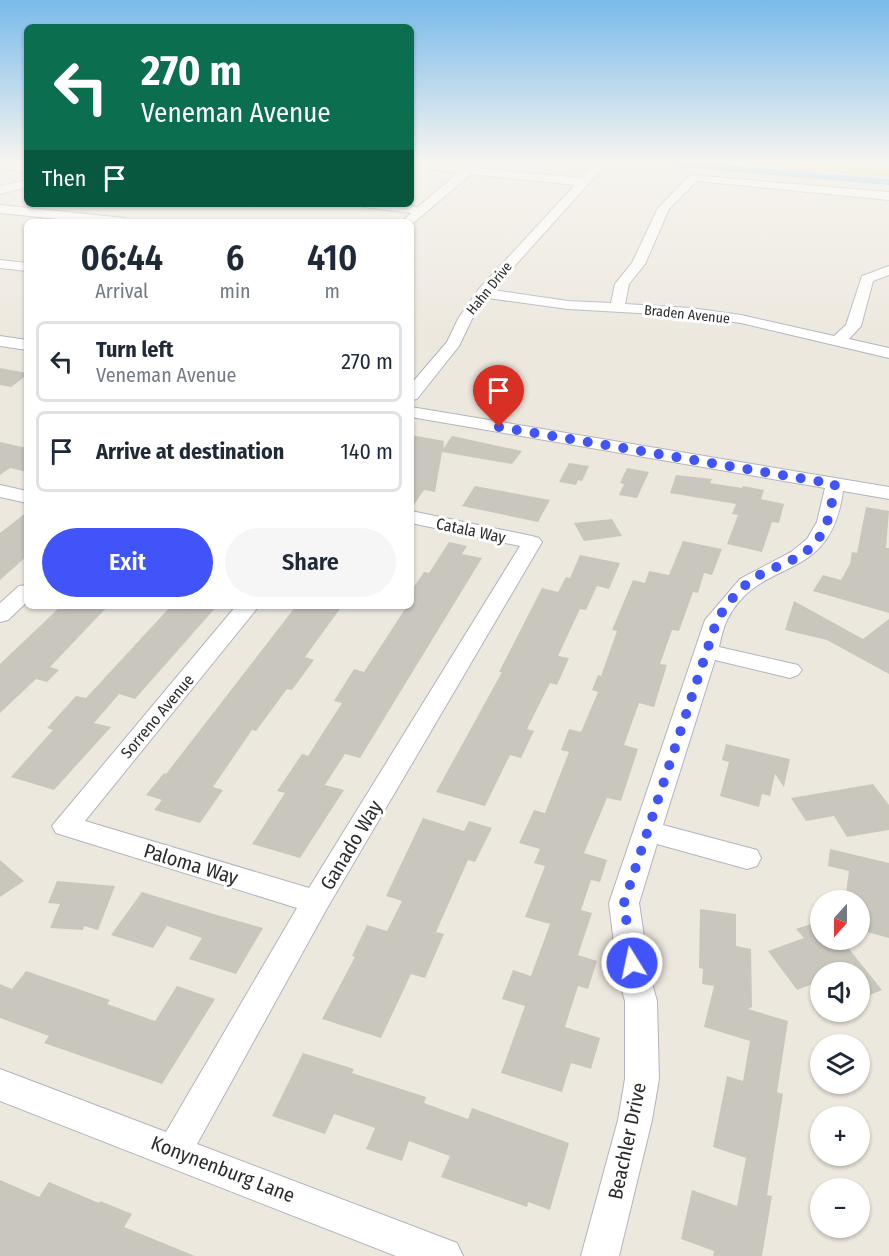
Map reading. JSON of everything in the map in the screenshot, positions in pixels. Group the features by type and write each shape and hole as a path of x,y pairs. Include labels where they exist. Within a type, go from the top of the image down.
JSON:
{"street":[{"name":"Hahn Drive","path":"414,391 454,343 465,319 483,293 548,221"},
{"path":"617,308 622,284 638,264 658,221"},
{"path":"0,264 24,267"},
{"path":"838,341 853,326 867,279 889,270"},
{"name":"Braden Avenue","path":"483,293 568,305 691,312 741,319 889,353"},
{"path":"0,341 24,345"},
{"path":"414,413 889,493"},
{"name":"Beachler Drive","path":"600,1256 636,1120 642,1079 641,1001 634,976 624,903 717,620 738,591 755,578 790,563 810,548 823,532 829,517 835,484"},
{"path":"0,491 24,496"},
{"name":"Catala Way","path":"414,518 532,542"},
{"name":"Ganado Way","path":"175,1150 316,902 532,542"},
{"path":"0,615 24,594"},
{"name":"Sorreno Avenue","path":"66,826 246,609"},
{"path":"705,651 790,670"},
{"name":"Paloma Way","path":"66,826 316,902"},
{"path":"648,831 747,858"},
{"name":"Konynenburg Lane","path":"0,1085 175,1150 444,1256"}],"building":[{"path":"0,368 24,372 24,377 11,387 0,385"},
{"path":"414,436 444,441 443,449 452,436 522,451 512,464 442,452 435,492 424,490 414,505"},
{"path":"0,442 24,447 24,471 10,468 0,475"},
{"path":"569,463 589,466 582,481 578,480 576,485 559,482"},
{"path":"627,468 649,472 637,498 619,495 624,484 620,483"},
{"path":"676,475 712,479 710,483 764,490 761,499 784,504 779,523 772,522 762,552 727,544 738,515 732,514 736,504 670,493"},
{"path":"475,486 550,500 538,522 462,506"},
{"path":"866,507 889,511 886,548 889,548 889,613 813,591 823,575 841,580 850,564 852,552 857,553"},
{"path":"24,514 24,559 0,580 0,533"},
{"path":"612,519 622,536 584,541 574,523"},
{"path":"683,541 722,549 712,575 704,573 698,593 693,592 679,631 672,630 660,664 667,665 654,707 639,703 624,745 638,749 621,801 607,798 584,853 607,860 600,882 591,880 581,910 592,913 578,955 597,961 588,989 578,986 565,1027 600,1038 591,1069 571,1063 562,1092 501,1073 525,1006 502,999 513,970 531,976 550,924 525,917 545,866 534,863 540,849 519,843 534,810 545,813 569,752 561,750 569,729 581,732 598,692 592,690 598,675 601,676 617,631 612,630 633,580 645,583 649,571 669,575"},
{"path":"449,542 467,546 462,554 482,558 360,758 345,754 325,785 344,790 300,858 252,844 285,793 277,791 302,754 308,756 342,703 334,701 354,669 364,672 405,609 414,609 414,587 424,572 429,573"},
{"path":"580,555 620,563 609,589 597,586 586,610 580,609 558,656 569,658 557,685 550,683 527,729 534,731 521,758 510,755 485,806 436,792 502,672 499,672 542,588 558,592 566,577 570,578"},
{"path":"794,601 863,639 889,619 889,674 827,640 785,630"},
{"path":"58,609 105,609 50,667 59,670 47,682 36,679 0,713 0,664"},
{"path":"168,609 214,609 135,699 119,694 94,723 111,727 54,790 11,777 53,730 47,728 76,696 86,698"},
{"path":"294,609 340,609 305,657 314,660 292,690 287,689 256,731 252,730 213,787 223,790 200,823 154,810 162,800 146,795 164,773 166,774"},
{"path":"726,744 790,759 784,787 775,774 770,796 762,794 759,807 720,796 729,762 722,760"},
{"path":"873,784 889,805 889,830 847,837 834,816 806,821 791,798"},
{"path":"423,818 464,831 469,821 492,828 475,862 468,860 436,932 444,934 425,978 411,974 381,1038 322,1019 355,957 352,956 367,925 387,931 402,901 386,896"},
{"path":"830,849 889,863 889,938 870,933 870,890 846,890 849,871 828,866"},
{"path":"0,860 24,881 0,897"},
{"path":"57,881 115,886 98,930 84,926 83,930 50,928 60,904 48,903"},
{"path":"142,892 263,928 236,974 189,959 202,938 167,926 153,948 111,935"},
{"path":"700,909 736,914 736,946 751,949 752,1007 748,1009 788,1021 777,1092 783,1094 767,1195 772,1196 762,1256 713,1256 714,1251 681,1239 692,1190 737,1206 746,1158 713,1147 727,1076 743,1081 750,1041 704,1027 714,986 702,984 703,969 699,968"},
{"path":"810,924 810,950 850,950 859,962 810,962 810,985 797,990 768,951 804,938 796,929"},
{"path":"26,971 110,1000 107,1004 155,1021 177,986 215,999 162,1084 44,1043 49,1036 0,1018 0,984 12,989"},
{"path":"870,975 882,990 870,995"},
{"path":"303,1053 354,1069 352,1073 426,1097 424,1103 468,1119 472,1108 569,1143 550,1210 528,1202 527,1207 441,1177 450,1156 409,1141 402,1161 366,1149 375,1128 334,1114 325,1134 272,1116"},
{"path":"0,1180 39,1197 49,1182 99,1203 100,1201 132,1214 124,1227 195,1256 0,1256"}],"route":[{"path":"499,427 835,484 829,517 823,532 810,548 790,563 755,578 738,591 717,620 624,903 632,963"}]}
